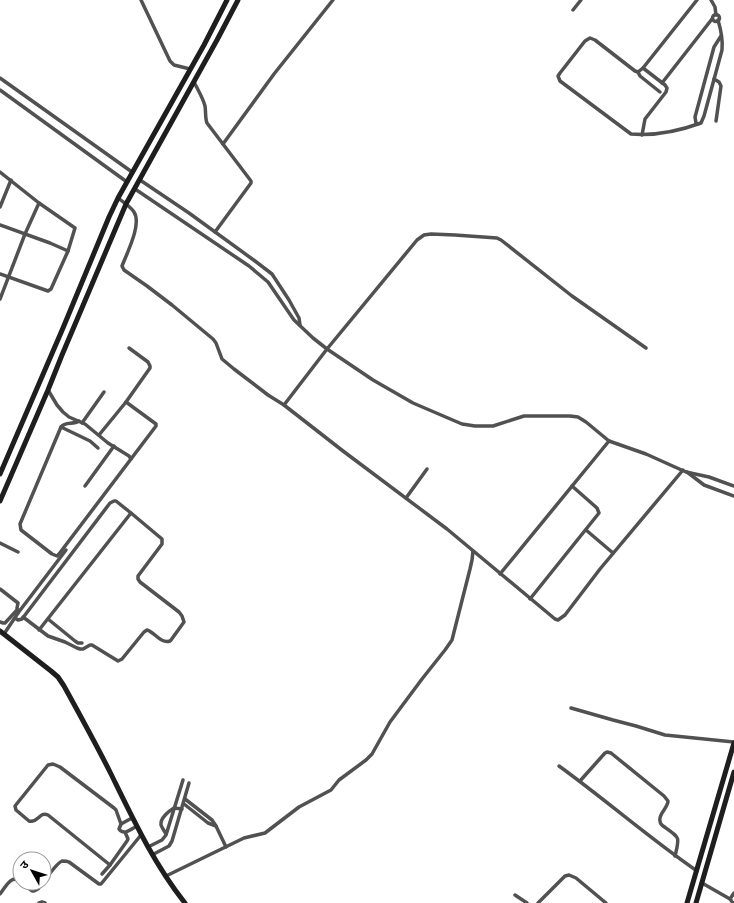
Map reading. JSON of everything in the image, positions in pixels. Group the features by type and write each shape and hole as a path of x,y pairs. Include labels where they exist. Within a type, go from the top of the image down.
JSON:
{"street":[{"path":"141,0 170,61 174,65 190,69"},
{"path":"0,474 118,198 204,45 227,0"},
{"path":"0,501 126,204 238,0"},
{"path":"223,144 274,74 333,0"},
{"path":"573,10 582,0"},
{"path":"638,72 644,68 697,0"},
{"path":"660,92 640,76 638,72 595,40 590,38 585,41 558,76 560,81 631,134 642,135 682,130 701,123 706,111 722,50 721,30 718,20 719,16 716,15 715,7 711,0"},
{"path":"662,83 713,16 716,15"},
{"path":"712,19 715,22 718,20"},
{"path":"698,124 695,120 697,109 714,47 721,36"},
{"path":"710,61 718,64"},
{"path":"642,135 645,120 666,92 667,88 644,68"},
{"path":"0,78 132,172"},
{"path":"714,79 719,82 721,86 716,121"},
{"path":"194,82 205,107 206,120 250,178 251,182 215,232"},
{"path":"0,90 126,182"},
{"path":"697,109 706,111"},
{"path":"0,172 75,228 68,251 51,289 48,291 0,274"},
{"path":"0,207 11,180"},
{"path":"140,180 189,213 272,274 299,318 300,325"},
{"path":"135,189 262,276 271,286 292,317 313,338 327,349 373,380 413,403 462,424 474,426 493,426 524,416 578,417 609,441 646,454 685,471 709,477 734,486"},
{"path":"118,198 135,213 137,222 122,266 124,270 172,305 213,339 222,359 227,364 268,395 284,404 447,529 555,619 558,620 565,615 583,590 685,471"},
{"path":"0,299 25,234 40,203"},
{"path":"0,225 68,251"},
{"path":"284,404 327,349 417,240 424,235 455,234 497,238 501,240 572,296 646,348"},
{"path":"99,435 126,402 150,368 148,362 129,348"},
{"path":"48,390 57,405 69,417 80,422 129,456 131,459"},
{"path":"104,392 80,422 65,423 61,427 20,526 21,530 28,536 57,556 156,425 126,402"},
{"path":"61,427 90,441 98,448"},
{"path":"500,574 609,441"},
{"path":"85,486 114,446"},
{"path":"406,498 427,469"},
{"path":"685,471 704,485 734,496"},
{"path":"724,493 728,484"},
{"path":"530,598 598,516 599,510 572,486"},
{"path":"0,589 17,601 19,611 23,613 23,617 48,636 80,649 92,645 118,661 122,659 147,630 164,642 168,642 184,623 179,612 138,579 138,576 160,547 162,540 116,501 112,501 110,503 23,617 20,620 15,618"},
{"path":"39,630 130,512"},
{"path":"586,530 614,553"},
{"path":"0,543 18,552"},
{"path":"66,550 15,618 2,632 58,677 111,773 132,818 152,855 185,903"},
{"path":"166,876 244,838 268,831 299,807 331,790 338,780 372,754 390,722 446,650 452,640 470,569 473,551"},
{"path":"0,622 3,624 5,623 19,611"},
{"path":"48,619 75,641 82,643"},
{"path":"571,708 665,734 734,742 687,903"},
{"path":"580,781 605,753 611,753 664,796 668,801 668,804 659,820 661,824 672,831 678,838 676,856"},
{"path":"110,865 46,813 37,820 31,822 16,810 15,806 48,765 53,764 60,767 116,810 121,824 119,828 120,831 126,832 137,826"},
{"path":"559,766 697,871"},
{"path":"696,903 734,772"},
{"path":"148,847 164,839 183,780"},
{"path":"152,855 170,844 175,833 189,783"},
{"path":"185,799 212,820 226,847"},
{"path":"184,804 208,823 216,826"},
{"path":"166,834 161,824 166,815 174,808 182,809"},
{"path":"121,824 132,818"},
{"path":"102,874 127,842 128,839 126,832"},
{"path":"52,871 58,863 66,861 101,884 141,835"},
{"path":"164,839 170,844"},
{"path":"538,903 565,876 569,874 606,903"},
{"path":"0,894 12,880"},
{"path":"702,883 730,899 733,903"},
{"path":"730,899 734,893"},
{"path":"515,895 527,903"},
{"path":"40,903 45,903"}]}
